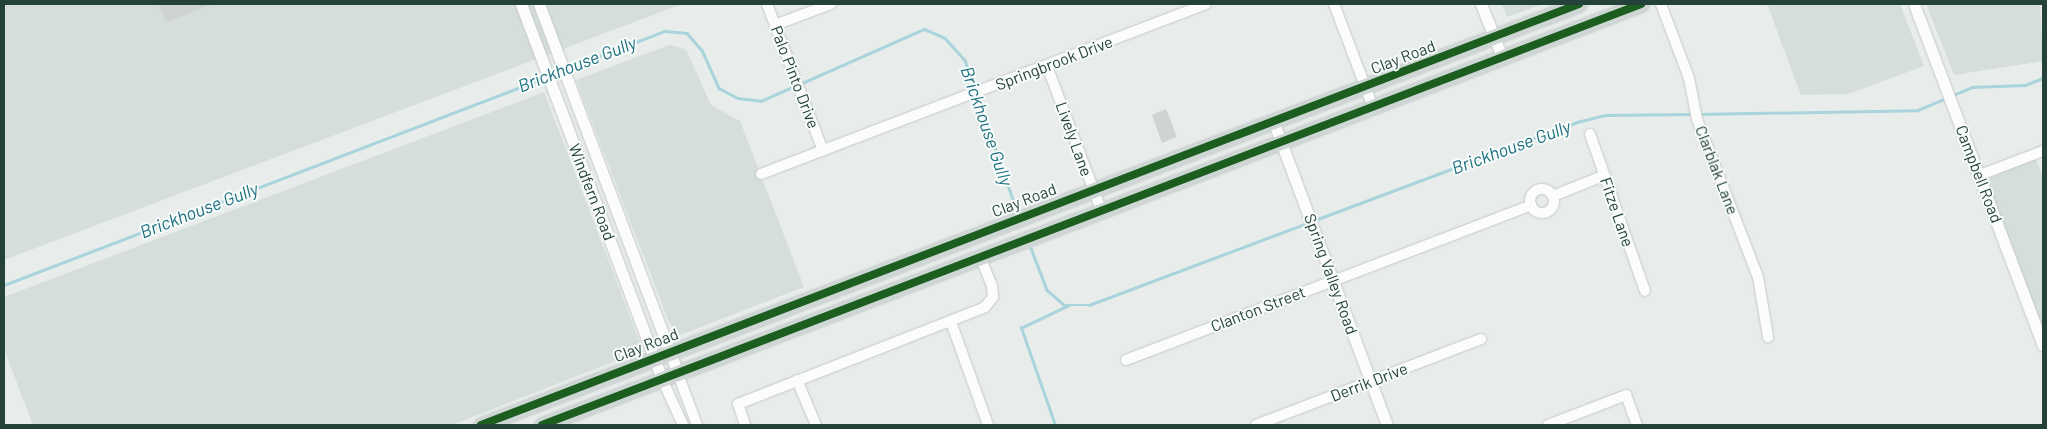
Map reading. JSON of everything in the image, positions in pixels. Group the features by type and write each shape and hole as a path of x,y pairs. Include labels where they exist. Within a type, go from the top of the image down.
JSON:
{"main road":[{"name":"Clay Road","path":"481,425 669,350 839,288 1092,188 1274,123 1580,4"},
{"path":"542,425 1282,143 1502,57 1602,11 1641,4"},
{"path":"839,288 844,309"}],"street":[{"name":"Windfern Road","path":"521,4 597,204 652,357 662,379"},
{"name":"Windfern Road","path":"539,4 678,374"},
{"name":"Palo Pinto Drive","path":"767,4 823,151"},
{"path":"775,25 832,4"},
{"name":"Springbrook Drive","path":"761,174 1206,4"},
{"path":"1334,4 1374,107"},
{"path":"1481,4 1502,57"},
{"name":"Clarblak Lane","path":"1661,4 1678,43 1697,119 1758,277 1768,337"},
{"name":"Campbell Road","path":"1914,4 2043,345"},
{"name":"Lively Lane","path":"1047,66 1102,212"},
{"path":"554,92 573,95"},
{"name":"Spring Valley Road","path":"1274,123 1318,233 1333,280 1387,425"},
{"name":"Fitze Lane","path":"1590,134 1645,291"},
{"path":"1980,175 2043,151"},
{"name":"Clanton Street","path":"1553,196 1605,175"},
{"name":"Clanton Street","path":"1538,190 1547,190 1553,196 1553,206 1546,212 1537,212 1530,205 1531,196 1538,190"},
{"path":"597,204 612,199"},
{"name":"Clanton Street","path":"1126,360 1530,205"},
{"path":"745,425 738,404 951,322 985,307 993,297 980,257"},
{"path":"951,322 988,425"},
{"name":"Derrik Drive","path":"1256,425 1481,340"},
{"path":"678,374 696,425"},
{"path":"662,379 683,425"},
{"path":"797,380 816,425"},
{"path":"1548,425 1626,395 1637,425"}],"shaded area":[{"path":"4,4 682,4 4,260"},
{"path":"1502,4 1543,4 1507,17"},
{"path":"1767,4 1900,4 1924,66 1848,94 1801,95"},
{"path":"1926,4 2040,4 2043,61 1954,75"},
{"path":"669,45 686,49 711,105 740,121 804,287 678,336 669,322 576,80"},
{"path":"544,92 642,348 631,355 452,425 33,425 4,349 4,297"},
{"path":"2036,159 2043,177 2043,331 1985,178"}],"building":[{"path":"158,4 213,4 166,22"},
{"path":"1166,109 1177,137 1162,143 1152,115"}],"waterway":[{"name":"Brickhouse Gully","path":"800,84 924,29 945,38 965,60 975,89"},
{"name":"Brickhouse Gully","path":"568,68 665,31 687,33 702,50 719,88 738,98 761,101 795,86"},
{"name":"Brickhouse Gully","path":"4,285 544,78"},
{"name":"Brickhouse Gully","path":"1951,96 1972,87 2025,85 2043,78"},
{"name":"Brickhouse Gully","path":"977,95 1017,211"},
{"name":"Brickhouse Gully","path":"1699,114 1918,110 1946,98"},
{"name":"Brickhouse Gully","path":"1315,220 1577,122 1606,115 1693,114"},
{"name":"Brickhouse Gully","path":"1031,248 1047,290 1064,305 1089,305 1307,223"},
{"path":"1055,425 1021,328 1069,305"}],"cycle path":[{"path":"481,425 1579,4"},
{"path":"542,425 1641,4"}]}
